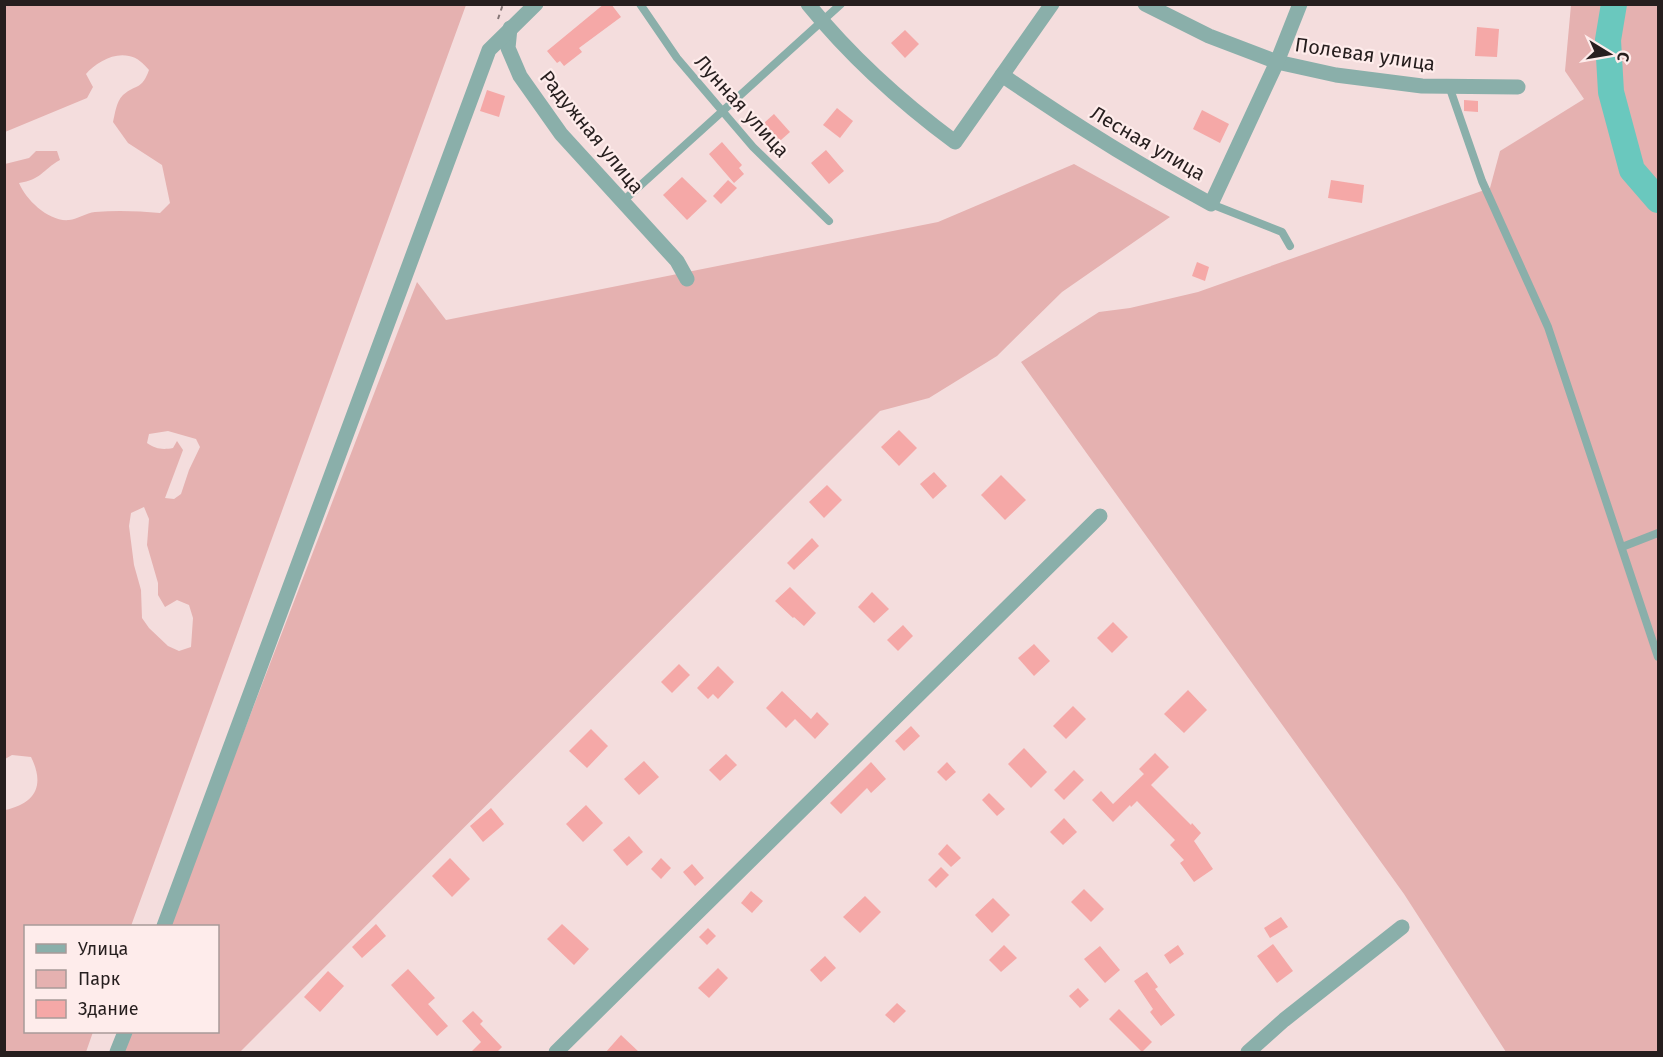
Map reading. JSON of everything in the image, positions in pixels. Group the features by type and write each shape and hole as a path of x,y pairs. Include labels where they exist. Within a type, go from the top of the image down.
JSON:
{"street":[{"path":"165,925 489,50 536,4"},
{"path":"808,4 822,22 878,80 955,142 1052,4"},
{"name":"Полевая улица","path":"1145,4 1209,36 1277,62 1336,75 1422,86 1518,87"},
{"name":"Лесная улица","path":"1002,75 1078,127 1211,204 1277,62 1300,4"},
{"name":"Радужная улица","path":"510,28 508,48 520,76 561,134 677,261 687,279"},
{"path":"556,1053 1100,516"},
{"path":"1248,1053 1284,1020 1402,927"},
{"path":"117,1053 125,1033"}],"lane":[{"name":"Лунная улица","path":"640,4 677,58 753,147 829,221"},
{"path":"622,202 841,4"},
{"path":"1449,86 1482,181 1548,327 1659,657"},
{"path":"1211,204 1282,232 1290,246"},
{"path":"1622,547 1659,533"}],"green space":[{"path":"5,4 466,5 131,925 24,925 24,1033 93,1033 86,1052 5,1052 5,810 16,807 31,798 37,784 37,776 31,757 12,755 5,759 5,164 29,158 36,151 57,151 60,160 37,177 19,183 22,190 39,209 61,220 103,211 160,213 170,203 162,165 128,143 113,122 116,108 123,95 141,84 149,70 135,58 123,55 111,57 94,66 86,74 93,87 87,98 5,132","holes":["168,431 196,439 200,447 181,494 174,499 165,498 183,450 177,441 173,448 156,448 147,443 149,434","144,507 149,519 147,545 158,583 158,595 165,607 177,600 189,605 193,618 191,647 179,651 168,646 142,618 141,590 134,565 129,526 131,513"]},
{"path":"1571,5 1658,5 1658,1052 1506,1052 1404,894 1021,362 1099,312 1130,308 1198,292 1490,188 1500,151 1584,99 1565,71"},
{"path":"1074,164 1170,217 1062,292 997,356 929,398 880,411 240,1052 120,1052 128,1033 219,1033 219,925 169,925 417,282 446,320 938,222"}],"building":[{"path":"604,4 611,4 621,17 579,48 582,52 564,66 560,61 557,63 547,51"},
{"path":"1477,27 1499,29 1497,57 1475,56"},
{"path":"905,30 919,44 905,58 891,43"},
{"path":"487,90 505,96 499,117 480,111"},
{"path":"1464,100 1478,101 1478,112 1464,111"},
{"path":"837,108 853,121 840,138 823,125"},
{"path":"1202,110 1229,124 1220,143 1193,129"},
{"path":"774,114 790,132 772,148 756,130"},
{"path":"722,142 742,165 739,168 744,174 734,183 709,154"},
{"path":"826,150 844,171 829,184 811,163"},
{"path":"682,177 707,201 687,220 663,195"},
{"path":"728,180 737,188 721,204 713,196"},
{"path":"1331,180 1364,185 1362,203 1328,198"},
{"path":"1197,262 1209,267 1205,281 1192,276"},
{"path":"899,430 917,448 899,466 881,447"},
{"path":"934,472 947,486 933,499 920,484"},
{"path":"1001,475 1026,500 1005,520 981,495"},
{"path":"827,485 842,500 824,518 809,502"},
{"path":"812,538 819,546 794,570 787,563"},
{"path":"790,587 816,613 804,626 775,601"},
{"path":"872,592 889,609 874,623 858,607"},
{"path":"1113,622 1128,637 1112,653 1097,638"},
{"path":"903,625 913,636 898,651 887,640"},
{"path":"1034,644 1050,661 1034,676 1018,658"},
{"path":"679,664 690,675 672,693 661,682"},
{"path":"718,666 734,682 718,699 713,694 708,699 697,688"},
{"path":"1188,690 1207,710 1184,733 1164,714"},
{"path":"782,691 811,719 817,712 829,724 815,739 795,719 786,728 766,708"},
{"path":"1073,706 1086,719 1066,739 1053,726"},
{"path":"911,726 920,736 904,751 895,741"},
{"path":"591,729 608,746 587,768 569,751"},
{"path":"1024,748 1047,772 1031,788 1008,764"},
{"path":"1155,753 1169,767 1151,785 1201,833 1194,841 1213,869 1194,882 1180,863 1184,860 1170,845 1175,840 1137,801 1113,822 1092,800 1101,791 1113,804 1144,774 1139,769"},
{"path":"726,754 737,765 720,781 709,770"},
{"path":"644,761 659,777 639,795 624,779"},
{"path":"871,762 886,779 871,793 867,788 841,814 830,803"},
{"path":"947,762 956,772 946,781 937,772"},
{"path":"1074,770 1084,780 1064,800 1054,790"},
{"path":"989,793 1005,809 997,816 982,800"},
{"path":"586,805 603,823 583,842 566,824"},
{"path":"491,808 504,824 483,842 470,826"},
{"path":"1064,818 1077,832 1063,845 1050,832"},
{"path":"629,836 643,852 627,866 613,850"},
{"path":"947,844 961,858 951,867 938,854"},
{"path":"450,858 470,879 452,897 432,876"},
{"path":"661,858 671,868 661,879 651,869"},
{"path":"692,864 704,878 695,886 683,872"},
{"path":"941,867 949,875 936,888 928,880"},
{"path":"1084,889 1104,909 1091,922 1071,902"},
{"path":"751,891 763,901 752,913 741,903"},
{"path":"865,896 881,912 860,933 843,917"},
{"path":"993,898 1010,915 992,933 975,915"},
{"path":"1281,917 1288,927 1270,938 1264,928"},
{"path":"376,924 386,936 362,958 352,947"},
{"path":"562,924 589,949 574,965 547,939"},
{"path":"708,928 716,936 707,945 699,937"},
{"path":"1273,944 1293,971 1277,983 1257,956"},
{"path":"1004,945 1017,958 1001,972 989,960"},
{"path":"1178,945 1184,954 1170,964 1164,955"},
{"path":"1100,946 1120,970 1105,983 1084,959"},
{"path":"825,956 836,968 821,982 810,970"},
{"path":"718,968 728,978 709,998 698,988"},
{"path":"408,969 435,998 428,1004 448,1026 437,1036 391,985"},
{"path":"328,971 344,986 320,1012 304,997"},
{"path":"1147,972 1158,987 1155,989 1175,1015 1161,1026 1150,1012 1153,1009 1134,981"},
{"path":"1078,988 1089,1000 1080,1008 1069,996"},
{"path":"897,1003 906,1011 894,1023 885,1015"},
{"path":"1119,1009 1152,1042 1142,1052 1109,1019"},
{"path":"473,1011 483,1021 480,1024 502,1047 496,1053 470,1053 481,1042 462,1021"},
{"path":"621,1035 640,1053 605,1053"}],"waterway":[{"path":"1614,4 1608,40 1611,92 1632,170 1658,200"}]}
